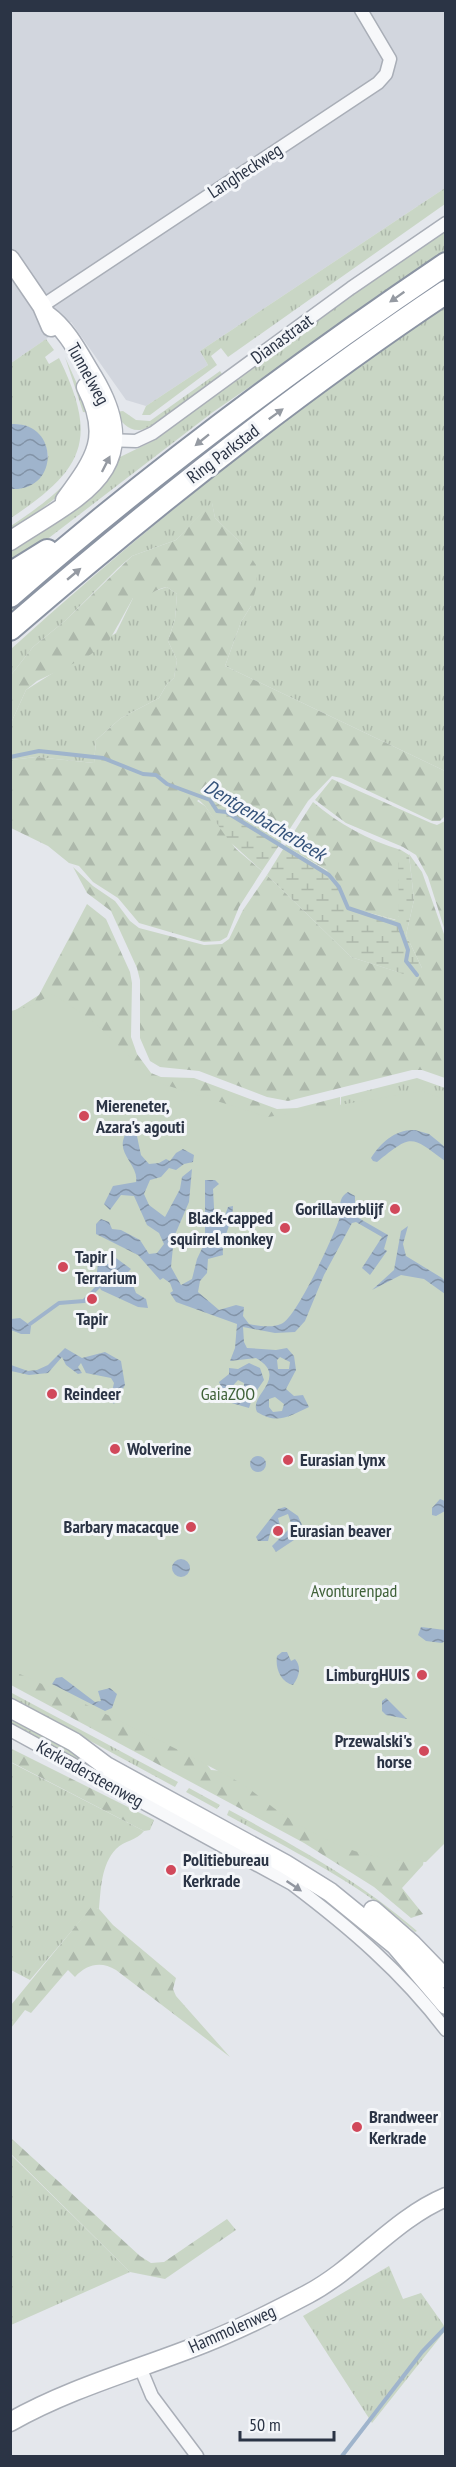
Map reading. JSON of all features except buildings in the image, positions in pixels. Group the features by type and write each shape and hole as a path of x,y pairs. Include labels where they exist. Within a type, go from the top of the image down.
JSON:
{"highway":[{"name":"Ring Parkstad","path":"10,596 222,424 329,345 446,264"},
{"name":"Ring Parkstad","path":"10,629 238,443 446,292"},
{"path":"10,574 105,519"},
{"path":"10,635 30,612"}],"street":[{"name":"Langheckweg","path":"44,311 378,83 386,74 390,59 360,10"},
{"name":"Dianastraat","path":"107,440 136,441 153,433 351,288 446,224"},
{"name":"Tunnelweg","path":"10,259 44,311 59,324 98,386 114,427 107,440"},
{"path":"10,541 94,483 110,457 107,440"},
{"name":"Kerkradersteenweg","path":"10,1708 74,1742 106,1766 285,1864 342,1900 394,1945 446,2005"},
{"name":"Kerkradersteenweg","path":"10,1730 176,1805 336,1882 392,1925 446,1979"},
{"name":"Kerkradersteenweg","path":"176,1805 292,1884 334,1916 380,1956 446,2030"},
{"name":"Hammolenweg","path":"10,2422 61,2397 206,2343 311,2292 440,2199 446,2187"},
{"path":"140,2367 152,2396 197,2457"}],"shaded area":[{"path":"11,11 445,11 445,188 200,351 208,365 146,406 126,400 71,322 11,363"}],"green space":[{"path":"445,188 445,204 228,357 221,348 211,356 217,365 150,415 142,415 146,406 208,365 200,351"},
{"path":"445,231 445,253 213,412 11,567 11,550 118,458 153,441 318,319"},
{"path":"445,271 445,285 11,621 10,606 154,486"},
{"path":"445,301 445,771 225,666 241,622 251,606 242,544 215,518 212,503 176,540 132,556 66,620 33,647 11,675 11,649 63,603 223,469"},
{"path":"46,339 54,350 45,357 49,364 59,358 79,411 81,432 77,450 69,467 55,484 11,518 11,489 48,458 45,444 37,433 26,426 11,424 11,363"},
{"path":"65,357 90,413 83,412"},
{"path":"220,371 222,374 169,415 148,428 136,430 128,427 115,412 123,411 136,420 150,421"},
{"path":"90,419 92,448 76,471 82,460 88,440"},
{"path":"74,473 57,497 11,532 11,526 56,493"},
{"path":"212,502 215,518 242,544 256,565 257,585 251,606 241,622 225,666 445,771 445,816 440,821 432,821 341,778 332,776 308,801 280,844 203,796 197,801 205,806 236,849 262,871 239,907 227,937 220,941 204,942 139,923 118,898 93,882 79,866 69,863 48,846 11,828 11,760 36,757 94,763 96,740 121,718 159,698 167,684 174,678 177,660 168,641 175,619 177,594 167,587 142,597 133,598 109,641 87,657 37,681 26,690 11,723 11,675 33,647 66,620 132,556 176,540"},
{"path":"167,587 177,594 175,619 168,641 177,660 174,678 167,684 159,698 121,718 96,740 94,763 36,757 11,760 11,723 26,690 116,633 133,598"},
{"path":"332,779 431,823 437,825 445,821 445,931 428,877 416,855 403,847 346,823 315,800"},
{"path":"193,794 215,803 280,844 262,871 229,841 205,806"},
{"path":"313,802 354,830 401,850 397,920 350,908 327,870 285,846"},
{"path":"285,846 334,875 350,908 395,920 399,916 398,853 401,850 409,855 414,900 406,935 422,968 413,977 351,957 267,875"},
{"path":"409,854 422,872 445,937 445,1078 422,1070 412,1070 288,1101 267,1097 199,1071 160,1067 150,1061 140,1038 140,980 137,968 111,911 87,893 73,867 93,886 115,901 130,921 139,928 204,945 222,944 229,939 243,910 267,875 351,957 398,972 422,968 406,935 414,900"},
{"path":"87,904 106,919 130,972 132,983 131,1037 137,1054 151,1073 161,1077 194,1078 277,1109 297,1108 340,1097 341,1161 309,1158 11,1013 39,995"},
{"name":"GaiaZOO","path":"53,994 94,1022 156,1082 268,1117 422,1091 445,1100 445,1843 426,1862 386,1859 333,1843 299,1825 237,1781 125,1723 11,1670 11,1011 30,1006"},
{"path":"417,1078 445,1088 445,1132 340,1125 341,1097"},
{"path":"10,1633 206,1763 211,1770 223,1771 424,1858 423,1865 402,1888 423,1914 411,1918 374,1887 304,1843 11,1685"},
{"path":"10,1692 178,1782 175,1787 11,1698"},
{"path":"10,1717 166,1803 164,1806 11,1726"},
{"path":"10,1748 154,1820 150,1830 144,1831 11,1762"},
{"path":"10,1762 144,1831 138,1837 119,1846 111,1855 103,1878 99,1909 92,1907 30,1980 11,1970"},
{"path":"189,1788 220,1805 217,1809 186,1792"},
{"path":"229,1810 350,1880 417,1931 415,1932 348,1883 227,1815"},
{"path":"92,1906 99,1909 113,1925 176,1978 173,1989 176,1996 230,2057 116,1970 105,1965 94,1965 84,1969 75,1977 68,1970 31,2013 25,2010 11,2028 11,2005"},
{"path":"11,2138 140,2256 151,2263 164,2262 227,2219 236,2230 165,2279 130,2272 11,2154"},
{"path":"10,2154 130,2272 11,2325 10,2325"},
{"path":"389,2266 403,2299 421,2293 445,2327 445,2331 372,2423 303,2316"}],"water":[{"path":"11,424 27,426 39,433 48,457 39,480 27,487 11,489"},
{"path":"135,1120 141,1122 136,1131 141,1155 149,1164 159,1163 166,1159 170,1161 176,1153 183,1149 194,1155 193,1162 184,1164 176,1170 169,1168 161,1177 150,1180 144,1194 149,1205 165,1217 180,1189 182,1177 192,1169 189,1202 174,1237 171,1267 181,1285 192,1279 197,1259 205,1242 205,1180 215,1180 219,1184 213,1189 215,1226 223,1221 228,1207 233,1206 223,1255 208,1259 207,1273 200,1281 198,1292 219,1310 236,1305 244,1307 243,1316 249,1324 274,1326 288,1319 322,1259 339,1220 342,1198 348,1192 355,1196 355,1216 388,1235 384,1249 387,1251 370,1275 362,1268 382,1237 356,1222 352,1223 324,1275 305,1321 295,1332 275,1333 243,1327 244,1342 247,1348 276,1350 287,1348 294,1356 296,1370 286,1389 294,1396 303,1395 309,1407 277,1419 257,1412 258,1399 269,1379 269,1372 265,1365 256,1358 230,1361 235,1348 237,1324 176,1302 170,1293 173,1291 170,1283 163,1278 160,1280 138,1255 96,1234 96,1224 101,1219 109,1222 112,1229 121,1230 140,1240 149,1254 157,1253 164,1244 159,1233 147,1225 134,1196 121,1195 110,1210 104,1204 113,1186 136,1182 135,1171 123,1146 129,1123","holes":["280,1357 290,1362 289,1369 278,1369 277,1360","275,1397 284,1404 282,1411 273,1412 269,1407 269,1399"]},
{"path":"415,1130 429,1134 445,1147 445,1161 425,1146 411,1141 397,1146 377,1162 373,1161 371,1158 384,1142 395,1134"},
{"path":"408,1226 403,1244 406,1256 442,1278 445,1281 445,1294 424,1279 401,1275 372,1290 394,1270 401,1231"},
{"path":"116,1258 131,1269 124,1276 128,1279 124,1285 133,1285 136,1293 146,1299 148,1308 138,1307 101,1290 96,1279 98,1264 108,1264"},
{"path":"20,1318 31,1326 30,1334 21,1334 11,1330 11,1319"},
{"path":"65,1348 82,1358 105,1352 121,1361 125,1385 114,1404 110,1400 114,1383 111,1378 86,1373 81,1363 78,1367 82,1373 78,1374 66,1365 62,1357 48,1373 29,1375 11,1371 11,1365 28,1371 37,1370 48,1365"},
{"path":"249,1363 260,1368 264,1380 253,1396 249,1408 228,1402 219,1382 229,1374 229,1368 238,1369","holes":["238,1380 244,1383 244,1390 239,1397 232,1396 229,1390"]},
{"path":"258,1456 266,1464 258,1472 250,1464"},
{"path":"440,1499 445,1501 445,1511 436,1516 432,1515 432,1508"},
{"path":"285,1507 298,1516 303,1527 294,1540 276,1552 272,1546 292,1526 288,1514 278,1518 280,1525 271,1530 268,1541 258,1541 256,1537 278,1509"},
{"path":"181,1559 187,1562 190,1568 187,1574 181,1577 175,1574 172,1568 175,1562"},
{"path":"421,1627 445,1630 445,1641 442,1643 426,1641 418,1635"},
{"path":"282,1652 287,1652 291,1661 295,1659 298,1665 298,1675 293,1685 282,1678 278,1670 277,1656"},
{"path":"62,1677 95,1702 101,1701 98,1691 110,1688 117,1694 112,1708 105,1711 52,1684 56,1678"},
{"path":"386,1698 407,1719 386,1715 382,1711 382,1701"}],"waterway":[{"name":"Dentgenbacherbeek","path":"10,757 39,751 103,758 143,774 156,775 167,784 210,800 217,811 226,812 329,875 339,887 348,908 399,925 408,950 406,961 417,975"},
{"path":"30,1324 59,1303 84,1301 99,1286"},
{"path":"342,2456 422,2352 446,2327"}],"place":[{"name":"Miereneter, Azara's agouti","path":"84,1116"},
{"name":"Gorillaverblijf","path":"395,1209"},
{"name":"Black-capped squirrel monkey","path":"285,1228"},
{"name":"Tapir | Terrarium","path":"63,1267"},
{"name":"Tapir","path":"92,1299"},
{"name":"Reindeer","path":"52,1394"},
{"name":"Wolverine","path":"115,1449"},
{"name":"Eurasian lynx","path":"288,1460"},
{"name":"Barbary macacque","path":"191,1527"},
{"name":"Eurasian beaver","path":"278,1531"},
{"name":"LimburgHUIS","path":"422,1675"},
{"name":"Przewalski's horse","path":"424,1751"},
{"name":"Politiebureau Kerkrade","path":"171,1870"},
{"name":"Brandweer Kerkrade","path":"357,2127"}],"park label":[{"name":"Avonturenpad","path":"354,1591"}]}
